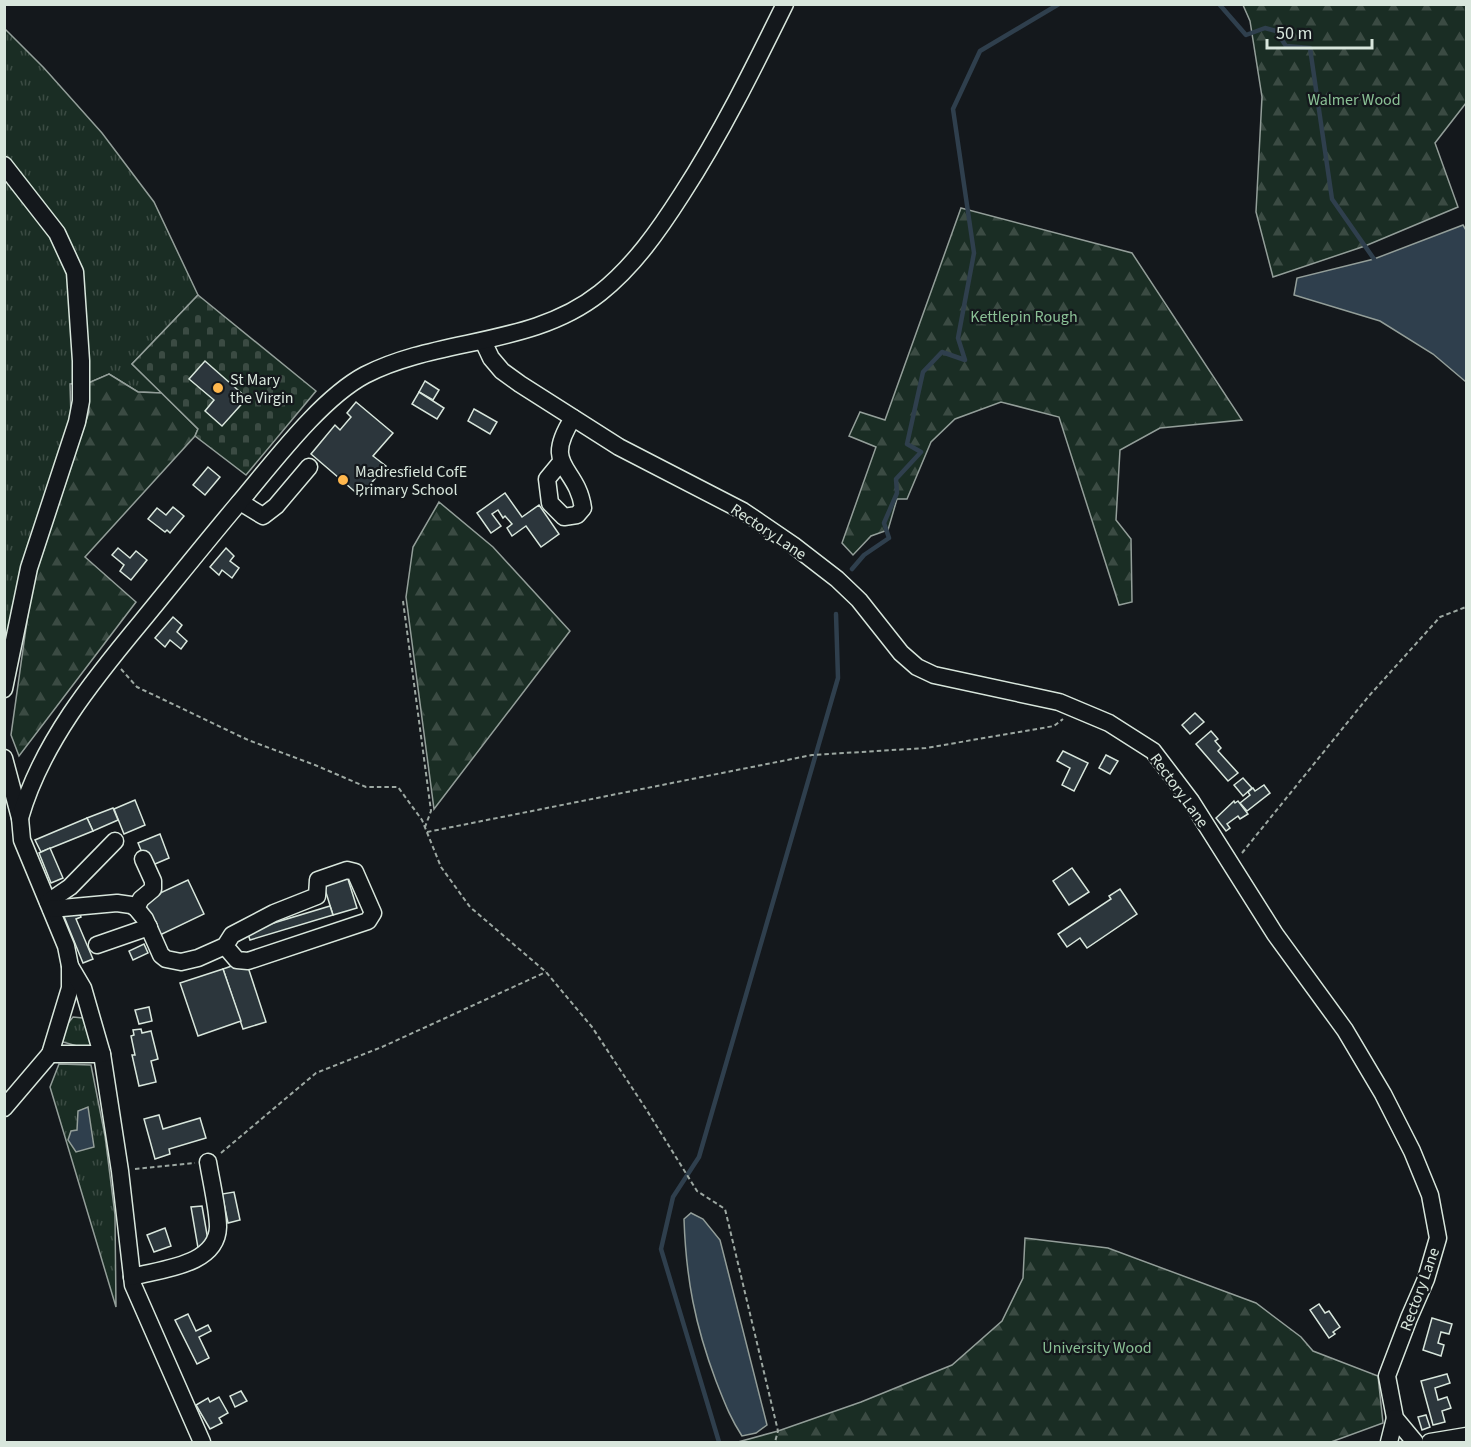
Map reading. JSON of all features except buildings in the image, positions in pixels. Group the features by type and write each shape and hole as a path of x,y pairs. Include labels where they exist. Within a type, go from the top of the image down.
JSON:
{"street":[{"path":"20,818 33,778 54,742 112,658 240,502 325,405 349,385 394,362 530,329 566,314 600,293 629,266 659,230 705,158 785,4"},
{"path":"4,165 57,233 75,272 81,361 81,401 77,422 29,568 4,689"},
{"name":"Rectory Lane","path":"483,341 491,358 502,370 573,418 649,464 743,511 793,545 860,600 901,653 917,667 934,675 1059,702 1109,723 1154,751 1180,785 1275,934 1345,1030 1398,1122 1430,1194 1438,1238 1426,1279 1408,1317 1387,1376 1395,1418 1415,1443"},
{"path":"561,462 559,446 573,418"},
{"path":"240,502 264,516 276,506 309,467"},
{"path":"4,758 20,818 22,840 66,946 70,988 50,1054 4,1108"},
{"path":"50,905 115,841"},
{"path":"136,908 141,899 153,889 153,882 143,859"},
{"path":"50,905 117,903 136,908 149,927 161,955 166,959 181,962 198,958 225,946 232,935 274,913 317,896 318,880 347,870 356,872 373,913 368,921 248,961 237,960 225,946"},
{"path":"97,945 149,927"},
{"path":"69,966 83,988 102,1054 120,1171 133,1285 202,1443"},
{"path":"50,1054 102,1054"},
{"path":"132,1277 189,1263 204,1256 211,1248 218,1228 208,1162"},
{"path":"1389,1443 1395,1418"},
{"path":"1430,1443 1467,1436"}],"path":[{"path":"403,601 431,812 425,827"},
{"path":"1232,866 1368,697 1440,617 1467,607"},
{"path":"112,658 137,687 248,740 366,787 398,787 422,820 441,867 470,907 546,972 592,1027 646,1108 697,1191 725,1209 778,1431 775,1443"},
{"path":"427,832 812,755 926,748 1054,726 1075,709"},
{"path":"120,1171 211,1162 316,1073 382,1047 546,972"}],"green space":[{"name":"Walmer Wood","path":"1243,5 1466,5 1466,103 1435,143 1458,207 1365,246 1273,277 1256,212 1262,97 1250,21"},
{"path":"5,29 44,68 102,133 154,202 198,295 132,364 162,393 138,392 109,374 91,382 70,384 71,417 5,666"},
{"name":"Kettlepin Rough","path":"961,208 1132,253 1242,420 1160,428 1120,450 1116,520 1131,539 1132,602 1119,605 1059,417 1001,402 955,419 931,442 907,499 897,499 888,530 871,536 853,555 842,543 876,447 849,436 860,412 885,420"},
{"path":"198,295 316,391 246,475 195,436 198,429 132,364"},
{"path":"109,374 138,392 162,393 198,429 195,436 85,557 136,602 19,756 11,735 32,585 89,412 86,384"},
{"path":"439,502 493,547 570,631 434,809 406,597 413,547"},
{"path":"73,1017 83,1018 88,1024 91,1046 77,1046 63,1042 65,1027"},
{"path":"59,1064 91,1065 105,1136 115,1215 116,1307 50,1087"},
{"name":"University Wood","path":"1025,1238 1108,1248 1256,1303 1301,1337 1313,1351 1378,1376 1383,1423 1331,1442 738,1442 778,1431 861,1402 952,1365 1002,1321 1023,1278"}],"water":[{"path":"1463,225 1466,230 1466,382 1433,354 1380,321 1294,295 1297,278 1374,259"},
{"path":"88,1107 94,1147 76,1152 68,1140 71,1131 77,1130 78,1111"},
{"path":"691,1213 703,1219 720,1240 767,1425 756,1433 742,1436 722,1396 702,1340 687,1262 684,1219"}],"waterway":[{"path":"852,569 864,555 889,538 884,523 897,493 896,479 921,452 907,444 923,372 942,352 965,360 958,338 974,253 953,109 980,51 1059,4"},
{"path":"1219,4 1246,35 1265,28 1276,31 1286,46 1310,48 1332,199 1374,259"},
{"path":"719,1442 661,1249 673,1197 699,1157 838,678 836,614"}],"place":[{"name":"St Mary the Virgin","path":"218,388"},
{"name":"Madresfield CofE Primary School","path":"343,480"}]}
